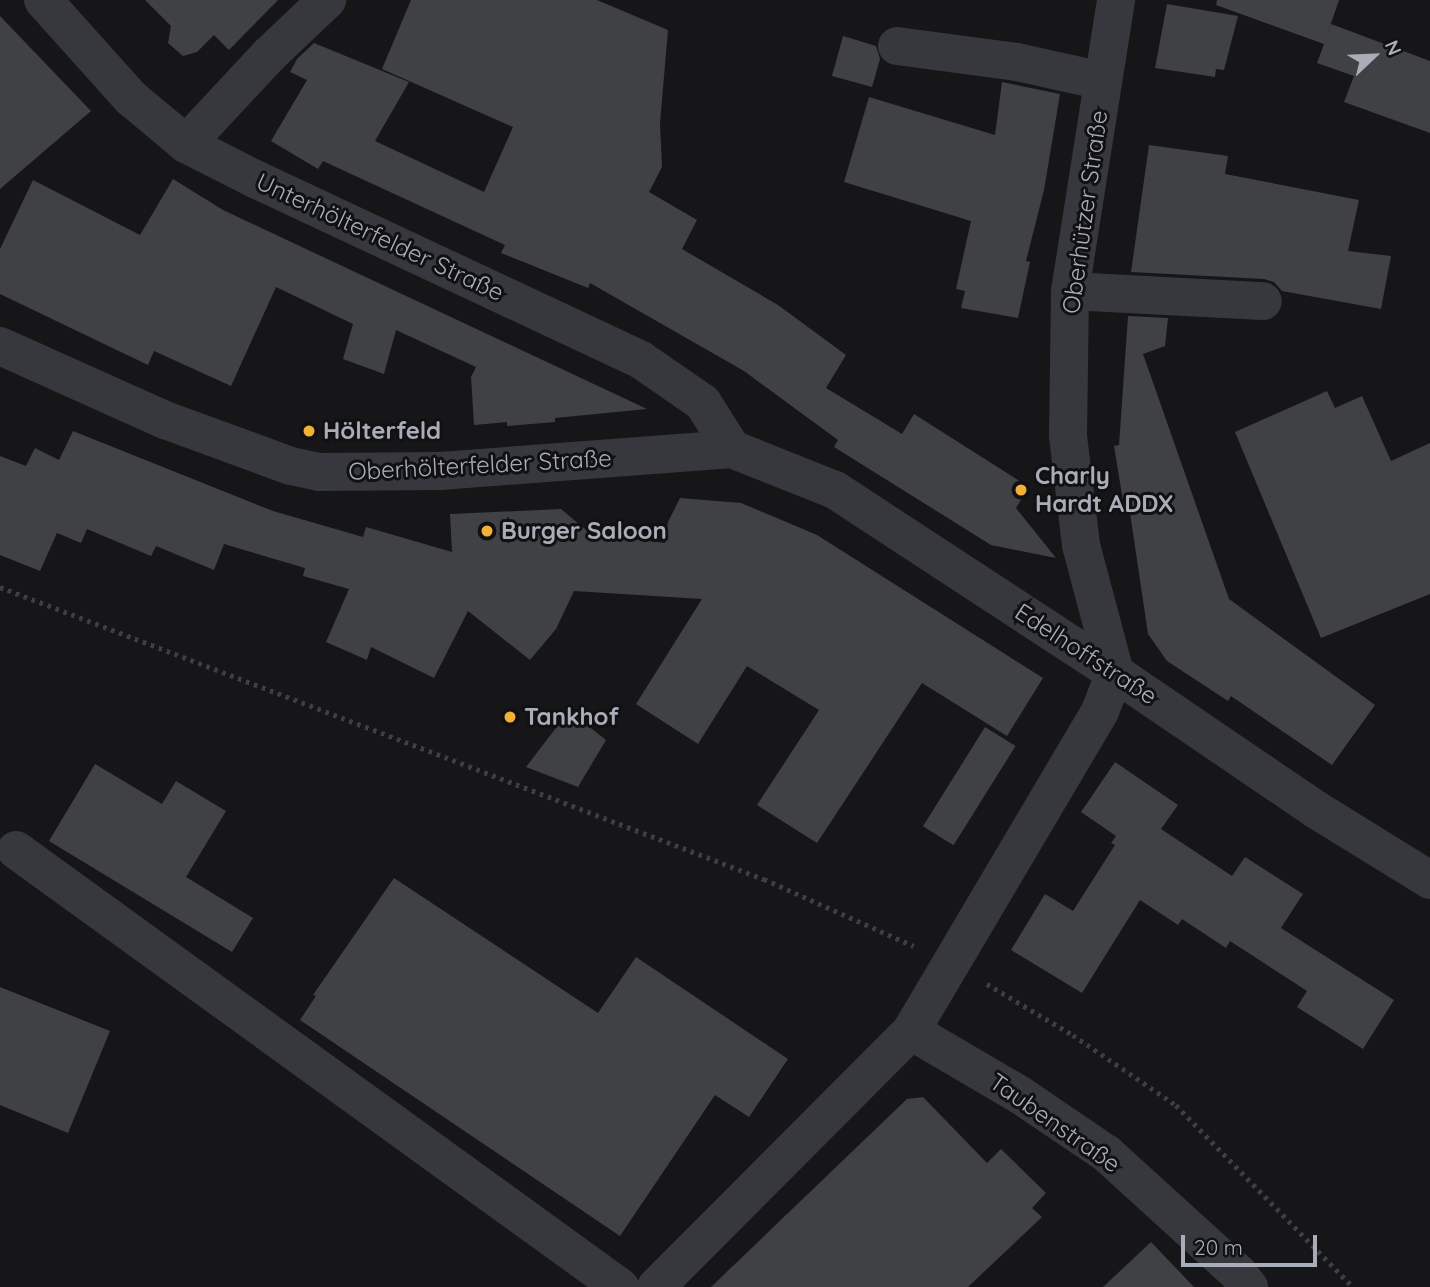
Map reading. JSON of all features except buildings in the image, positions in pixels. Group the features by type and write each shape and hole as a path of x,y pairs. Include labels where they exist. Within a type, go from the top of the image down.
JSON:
{"street":[{"name":"Unterhölterfelder Straße","path":"43,0 131,98 186,144 641,360 703,403 732,449"},
{"path":"186,144 270,54 327,0"},
{"name":"Oberhützer Straße","path":"1115,673 1081,545 1069,449 1070,291 1116,0"},
{"path":"897,46 1017,62 1103,81"},
{"path":"1070,291 1263,302"},
{"name":"Oberhölterfelder Straße","path":"0,346 165,419 291,466 319,472 440,471 732,449"},
{"name":"Edelhoffstraße","path":"732,449 835,490 1115,673 1315,809 1430,880"},
{"path":"656,1287 911,1031 1100,711 1115,673"},
{"path":"16,850 620,1287"},
{"name":"Taubenstraße","path":"911,1031 1020,1095 1107,1154 1238,1273 1249,1287"}],"path":[{"path":"0,587 764,879 950,962 1073,1035 1176,1105 1353,1287"}],"place":[{"name":"Hölterfeld","path":"309,431"},
{"name":"Charly Hardt ADDX","path":"1021,490"},
{"name":"Burger Saloon","path":"487,531"},
{"name":"Tankhof","path":"510,717"}]}
